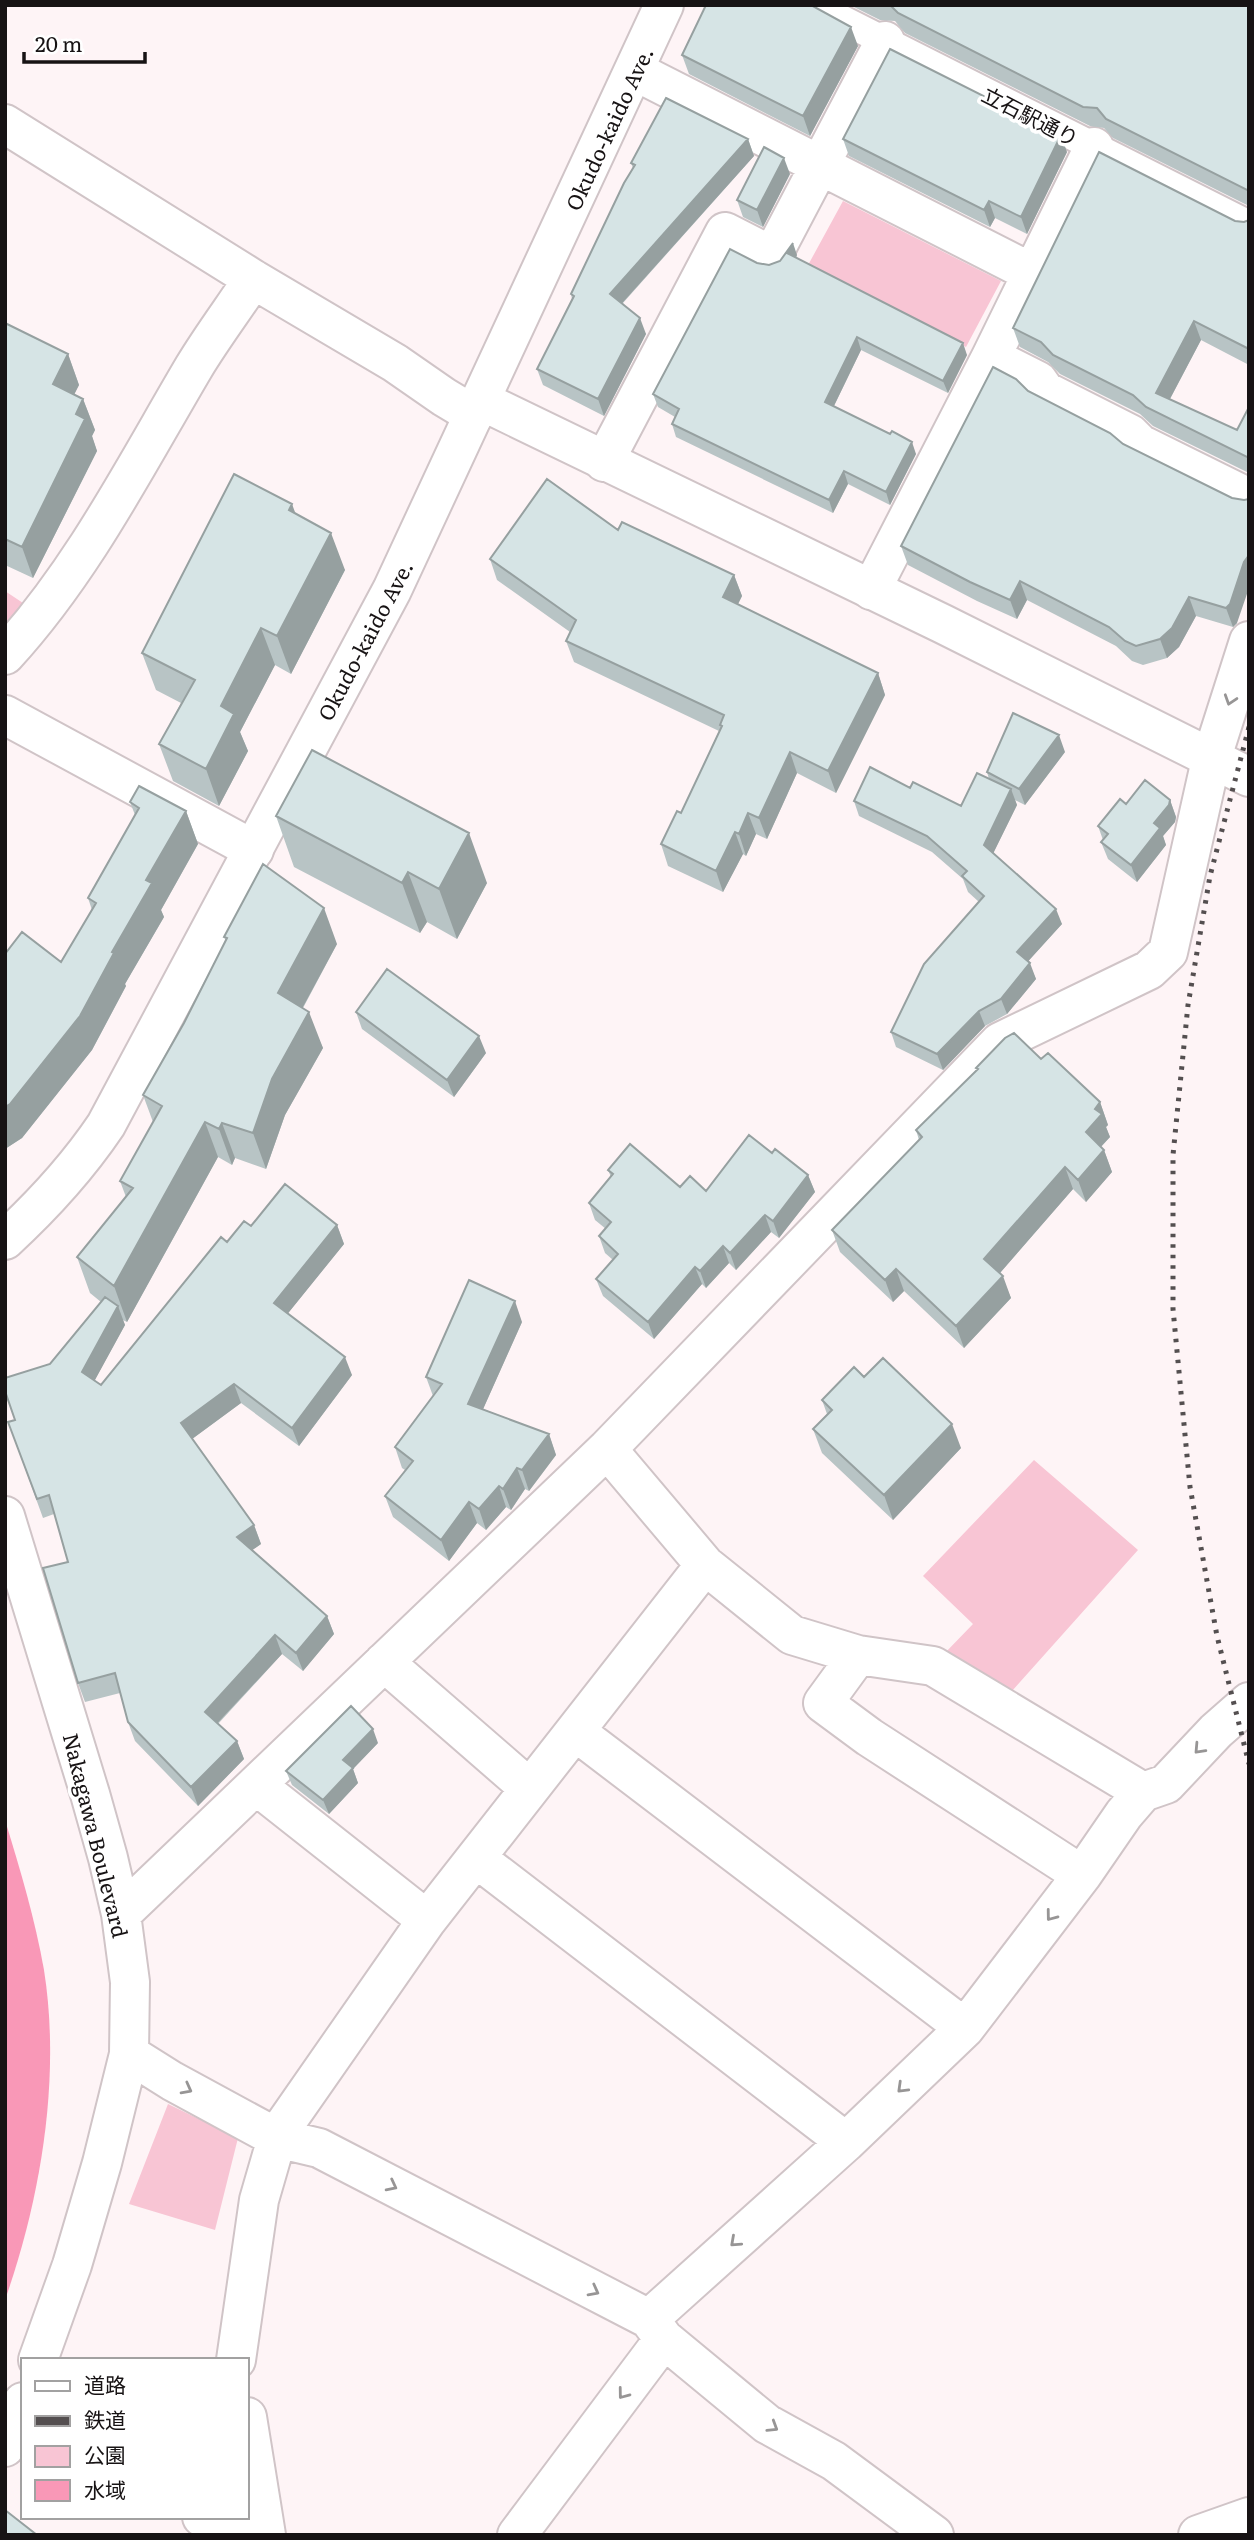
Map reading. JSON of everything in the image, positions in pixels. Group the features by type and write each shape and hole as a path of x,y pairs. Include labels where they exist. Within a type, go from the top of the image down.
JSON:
{"street":[{"name":"Okudo-kaido Ave.","path":"5,1240 86,1155 106,1125 254,850 392,590 664,5"},
{"name":"立石駅通り","path":"813,5 1249,225"},
{"path":"604,462 725,232 772,256 885,41"},
{"path":"635,71 1032,273"},
{"path":"5,124 253,279 395,363 444,397 478,408 604,462 967,636 1249,777"},
{"path":"870,590 1094,147"},
{"path":"5,655 28,631 104,522 196,364 253,279"},
{"path":"990,357 1038,381 1045,391 1130,434 1140,444 1249,498"},
{"path":"121,1914 607,1449 1000,1042 1149,970 1168,952 1211,760 1249,641"},
{"path":"5,715 254,850"},
{"path":"607,1449 705,1564 792,1635 858,1655 933,1666 1143,1792"},
{"name":"Nakagawa Boulevard","path":"5,1516 90,1794 121,1914 130,1982 129,2054 102,2163 72,2265 39,2358"},
{"path":"236,2358 259,2200 277,2138 287,2121 427,1920 705,1564"},
{"path":"858,1655 823,1703 869,1737 1082,1875"},
{"path":"384,1662 529,1788"},
{"path":"517,2535 657,2329 846,2141 965,2028 1143,1792 1166,1784 1216,1731 1249,1702"},
{"path":"576,1732 965,2028"},
{"path":"256,1786 427,1920"},
{"path":"476,1858 846,2141"},
{"path":"129,2054 172,2081 277,2138 319,2148 657,2329 768,2424 834,2461 934,2535"},
{"path":"248,2423 267,2535"},
{"path":"1198,2535 1249,2517"},
{"path":"206,2519 239,2535"}],"green space":[{"path":"843,201 1001,281 966,347 807,267"},
{"path":"5,591 26,605 5,630"},
{"path":"1034,1460 1138,1550 1004,1700 943,1655 973,1624 923,1576"},
{"path":"168,2104 238,2138 215,2230 129,2204"}],"water":[{"path":"5,1820 27,1894 44,1970 50,2053 49,2095 38,2179 18,2261 5,2300"}],"building":[{"path":"706,5 811,5 851,27 803,116 682,55"},
{"path":"890,5 1249,5 1249,191 1106,119 1097,108 1083,107 898,13"},
{"path":"890,49 1061,135 1021,217 989,201 984,210 843,139"},
{"path":"666,98 748,139 610,294 640,318 598,399 537,369 574,296 571,294 624,183 635,165 631,163"},
{"path":"764,147 784,158 757,210 737,200"},
{"path":"1099,152 1235,221 1249,220 1249,349 1194,321 1156,393 1237,430 1249,407 1249,458 1146,407 1133,395 1053,355 1041,342 1013,328"},
{"path":"793,243 787,253 963,343 943,381 857,337 825,402 912,442 886,492 844,471 829,500 672,424 679,409 653,394 730,249 757,263 769,265 780,261"},
{"path":"5,323 68,354 53,384 83,399 76,414 85,419 22,547 5,539"},
{"path":"993,367 1016,379 1028,391 1110,433 1123,444 1232,498 1249,499 1249,555 1226,608 1189,597 1172,628 1160,639 1136,646 1125,641 1109,627 1020,581 1010,600 901,546"},
{"path":"234,474 292,504 289,510 331,533 277,636 261,628 221,706 234,714 206,769 159,744 195,680 142,653"},
{"path":"547,479 618,530 622,522 734,575 723,597 878,673 828,771 790,752 759,818 748,813 739,834 735,832 716,871 661,844 677,811 681,813 722,726 720,725 724,715 566,641 576,620 490,559"},
{"path":"1013,713 1059,735 1019,789 987,772"},
{"path":"312,750 469,833 439,889 408,872 402,883 276,816"},
{"path":"870,767 910,788 913,782 961,806 977,773 1011,789 984,845 1056,909 1017,952 1030,963 1001,999 979,1011 937,1054 891,1032 924,964 984,896 962,876 967,871 927,836 854,801"},
{"path":"1145,780 1170,800 1154,823 1160,828 1131,865 1101,842 1108,834 1098,826 1120,799 1126,804"},
{"path":"139,786 186,811 146,880 152,883 112,952 114,953 80,1016 5,1107 5,954 22,932 61,962 96,903 88,898 139,808 130,802"},
{"path":"263,864 324,908 278,993 309,1012 272,1079 253,1133 222,1123 219,1129 205,1122 114,1286 77,1257 133,1188 120,1181 162,1106 143,1095 184,1023 227,938 224,937"},
{"path":"387,969 479,1036 447,1080 356,1012"},
{"path":"1014,1033 1041,1059 1048,1053 1100,1102 1095,1109 1102,1114 1086,1132 1104,1150 1078,1180 1065,1167 984,1259 1003,1276 956,1326 896,1269 885,1280 832,1230 922,1137 916,1130 978,1069 976,1068 1005,1038"},
{"path":"749,1135 772,1153 775,1149 808,1175 773,1221 765,1215 730,1253 723,1246 700,1271 695,1267 648,1322 596,1279 618,1254 599,1236 611,1222 589,1203 613,1174 608,1170 630,1144 680,1187 690,1176 706,1191"},
{"path":"285,1184 337,1225 274,1303 345,1357 292,1428 234,1384 181,1423 254,1525 237,1537 327,1616 296,1653 275,1635 205,1712 237,1741 191,1787 128,1722 115,1673 78,1683 43,1568 68,1562 49,1495 37,1499 8,1422 15,1420 5,1391 5,1378 50,1364 105,1297 118,1306 82,1372 101,1385 221,1237 227,1242 244,1221 251,1226"},
{"path":"469,1280 515,1301 468,1404 549,1434 522,1470 517,1468 503,1489 499,1486 479,1509 469,1502 441,1540 385,1496 413,1461 395,1447 442,1384 426,1377"},
{"path":"883,1358 952,1424 884,1495 813,1429 832,1410 822,1400 854,1367 864,1377"},
{"path":"351,1706 373,1729 343,1760 353,1768 323,1800 286,1771"},
{"path":"5,2510 37,2535 5,2535"}],"railway":[{"path":"1249,727 1210,876 1188,1005 1173,1155 1173,1309 1190,1487 1217,1636 1249,1764"}]}
